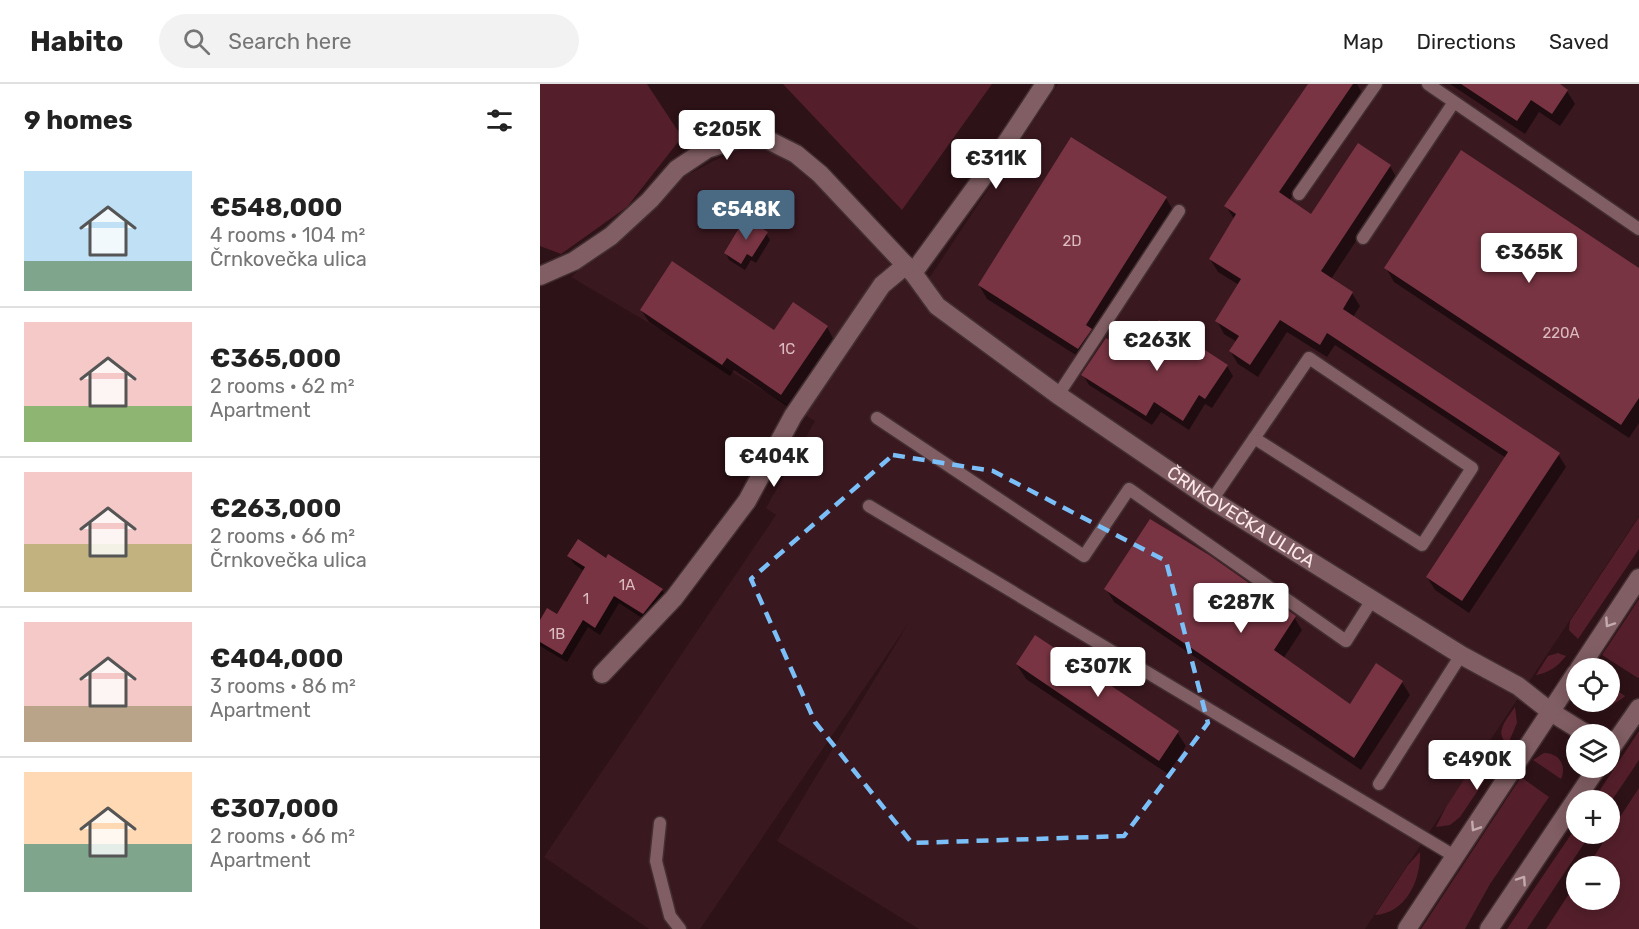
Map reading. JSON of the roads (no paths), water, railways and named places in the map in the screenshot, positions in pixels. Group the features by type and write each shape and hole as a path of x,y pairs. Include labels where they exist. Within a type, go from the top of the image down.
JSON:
{"street":[{"path":"602,674 674,598 747,501 799,407 882,285 909,269 991,166 1045,84"},
{"name":"ČRNKOVEČKA ULICA","path":"540,276 574,261 611,236 650,200 677,169 707,148 742,138 768,140 796,154 820,174 909,269 937,306 1058,395 1212,500 1461,655 1518,686 1570,724"},
{"path":"1587,658 1639,578"},
{"path":"1407,929 1566,689"},
{"path":"1620,735 1639,708"},
{"path":"1489,929 1590,778"}],"lane":[{"path":"1299,194 1376,84"},
{"path":"1428,84 1639,229"},
{"path":"1363,238 1454,102"},
{"path":"1058,395 1179,211"},
{"path":"1212,500 1254,438 1309,358 1472,468 1422,544 1254,438"},
{"path":"878,418 1084,556 1129,489 1346,640 1372,600"},
{"path":"868,506 1456,857"},
{"path":"1379,783 1461,655"},
{"path":"660,822 656,861 670,915 680,929"}]}
